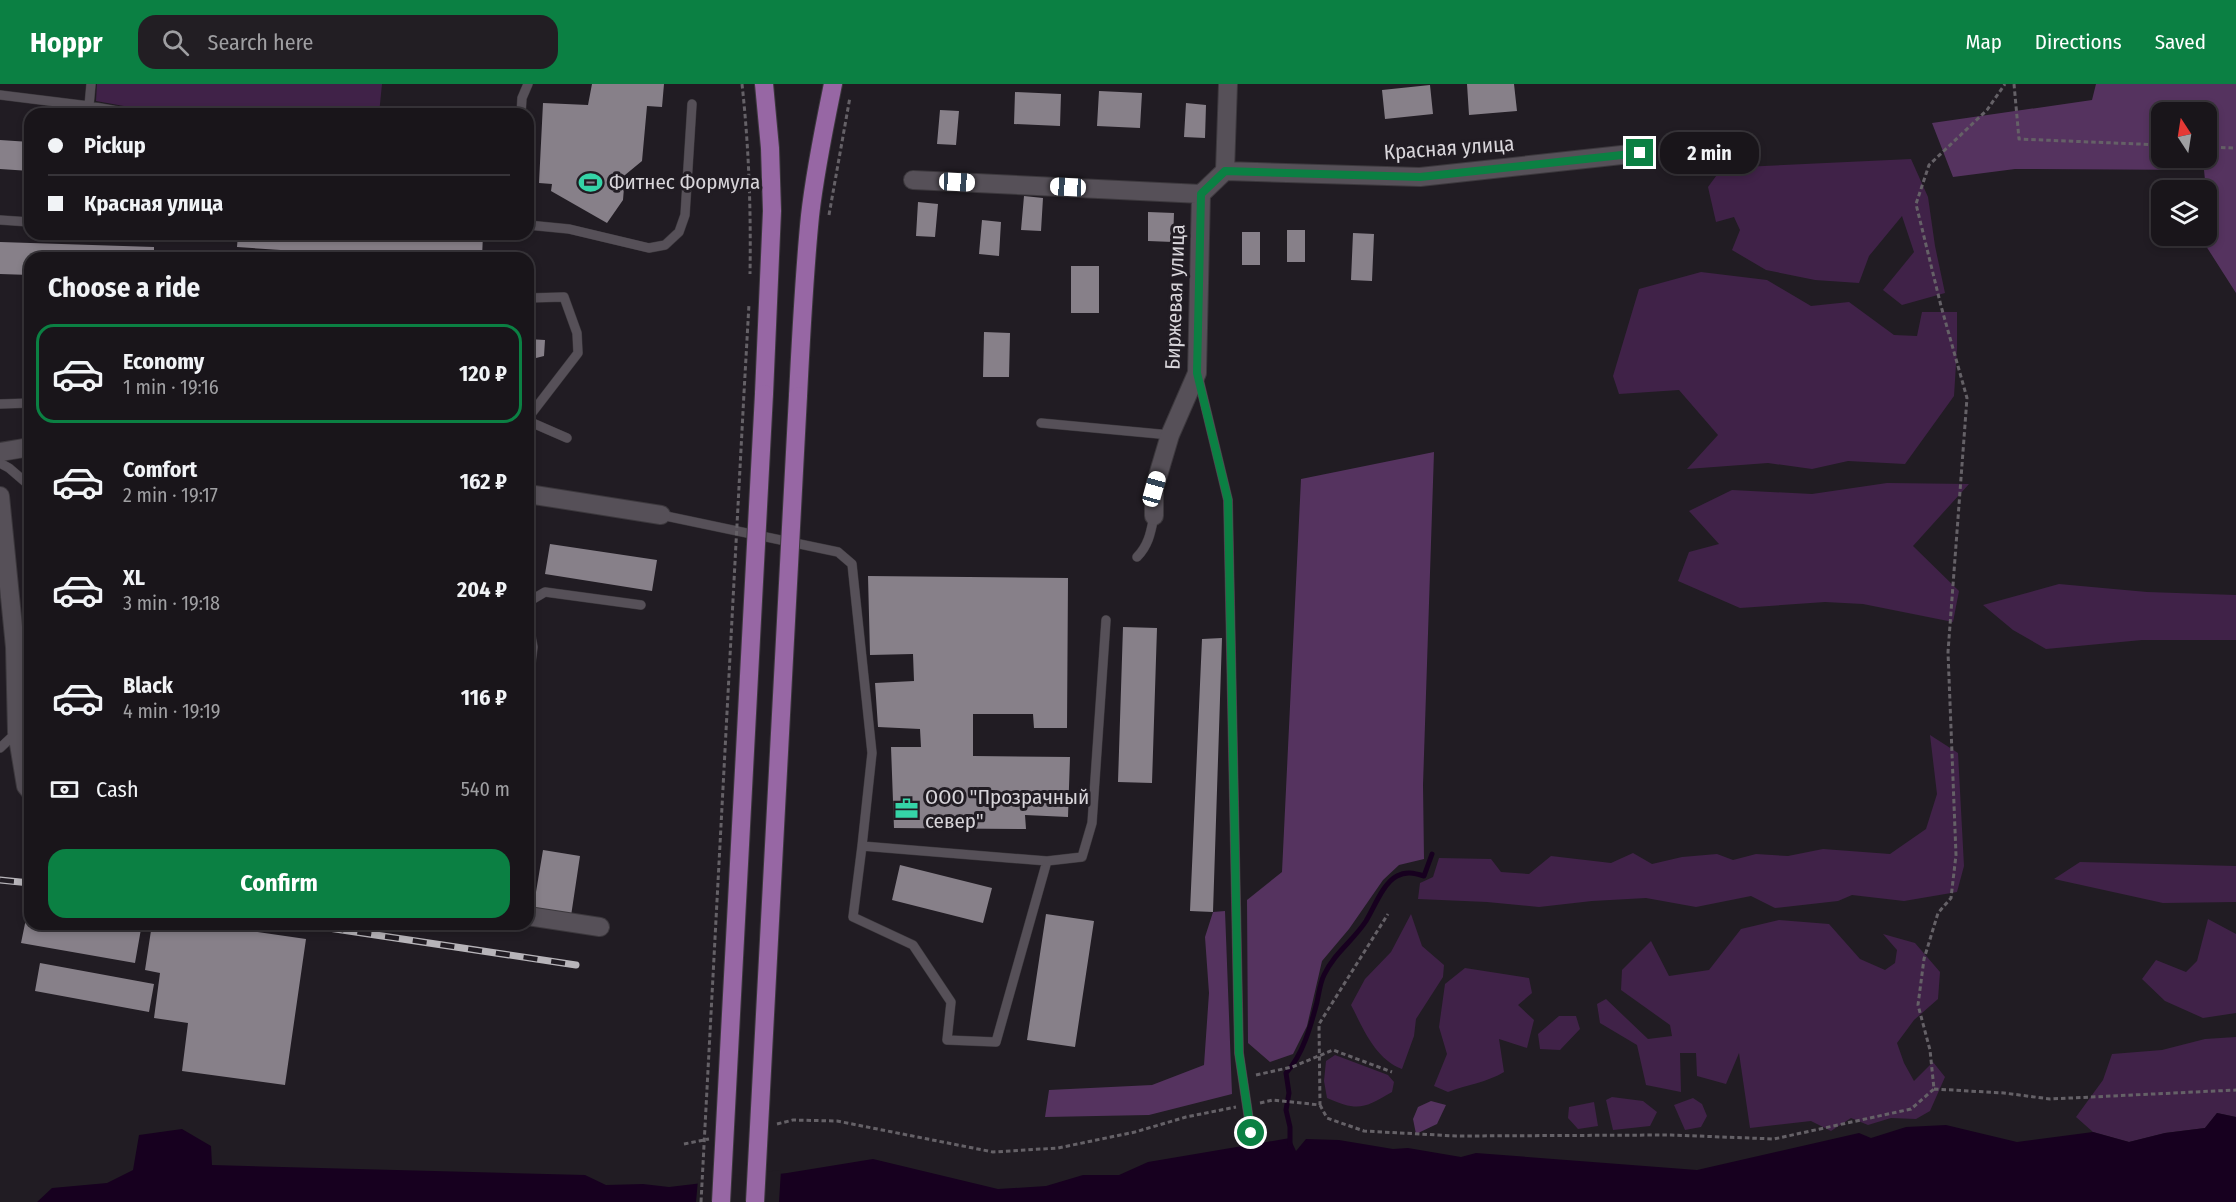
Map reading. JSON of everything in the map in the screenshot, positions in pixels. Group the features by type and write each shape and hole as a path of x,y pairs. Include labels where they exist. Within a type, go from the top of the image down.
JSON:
{"main road":[{"path":"721,1202 772,211 770,148 764,84"},
{"path":"754,1202 804,283 810,215 833,84"}],"street":[{"path":"913,180 1201,194 1225,171 1228,84"},
{"name":"Красная улица","path":"1225,171 1420,177 1640,153"},
{"name":"Биржевая улица","path":"1154,516 1154,489 1170,435 1197,373 1201,194"},
{"path":"0,452 24,448"},
{"path":"534,495 661,515"},
{"path":"0,496 22,648 17,732 24,774"},
{"path":"534,917 600,927"}],"lane":[{"path":"89,106 91,84"},
{"path":"521,108 522,98 528,84"},
{"path":"0,95 100,108"},
{"path":"534,226 569,230 649,248 665,245 679,232 686,215 692,104"},
{"path":"0,220 24,222"},
{"path":"534,298 564,297 578,333 578,353 534,411"},
{"path":"1197,373 1228,500 1239,1053 1251,1133"},
{"path":"0,404 24,403"},
{"path":"534,422 567,438"},
{"path":"1041,423 1170,435"},
{"path":"0,463 24,481"},
{"path":"661,515 838,552 852,564 872,753 853,917 913,945 951,1002 947,1040 996,1042 1047,861"},
{"path":"1137,557 1144,550 1149,538 1154,516"},
{"path":"534,598 545,592 640,605"},
{"path":"862,846 1047,861 1082,857 1092,823 1106,620"},
{"path":"0,748 17,732"}],"path":[{"path":"742,84 751,206 750,278"},
{"path":"1934,1089 1930,1050 1918,1005 1923,959 1938,913 1951,898 1956,855 1948,652 1967,398 1916,204 1929,165 1987,110 2005,84"},
{"path":"2014,84 2019,139 2151,145"},
{"path":"829,219 852,87"},
{"path":"2217,147 2236,148"},
{"path":"701,1202 749,301"},
{"path":"1388,914 1319,1024 1320,1105 1327,1118 1364,1131 1455,1136 1671,1135 1774,1139 1911,1109 1934,1089 2004,1093 2050,1099 2236,1090"},
{"path":"1242,1078 1292,1067 1333,1050 1392,1072"},
{"path":"772,1125 793,1120 837,1121 993,1152 1058,1148 1135,1132 1186,1117 1273,1100 1320,1105"},
{"path":"684,1144 717,1137"}],"shaded area":[{"path":"97,84 382,84 380,108 135,108 96,101"},
{"path":"2096,84 2236,84 2236,293 2206,246 2217,246 2217,180 2205,180 2204,170 2015,169 1953,177 1932,123 2092,100"},
{"path":"1911,159 1928,197 1945,293 1902,305 1883,290 1914,252 1902,216 1869,256 1859,283 1815,280 1766,270 1732,250 1740,230 1734,217 1716,222 1708,187 1722,168"},
{"path":"1701,272 1767,280 1811,306 1849,302 1894,335 1917,336 1922,312 1957,312 1954,396 1905,464 1848,461 1812,469 1768,463 1687,469 1718,435 1679,390 1619,394 1613,376 1639,289"},
{"path":"1434,452 1423,785 1424,859 1399,865 1383,880 1349,929 1322,961 1307,1026 1293,1054 1270,1062 1248,1043 1247,900 1282,872 1301,479"},
{"path":"1887,483 1969,484 1913,546 1959,591 1953,622 1863,604 1825,602 1740,608 1678,581 1689,552 1719,544 1689,511 1732,490 1812,494"},
{"path":"2059,584 2147,592 2236,595 2236,640 2142,640 2046,649 2013,630 1983,605"},
{"path":"1930,735 1958,753 1964,866 1957,892 1904,901 1852,895 1838,901 1775,908 1751,896 1696,907 1646,898 1539,907 1418,899 1420,883 1433,877 1439,858 1491,859 1501,872 1529,874 1551,856 1611,863 1633,853 1652,864 1682,857 1717,854 1733,860 1756,854 1788,856 1823,849 1890,854 1926,829 1937,794"},
{"path":"2080,862 2236,866 2236,902 2163,903 2054,879"},
{"path":"1225,911 1232,1094 1149,1115 1045,1117 1049,1090 1152,1085 1204,1065 1209,993 1205,937 1213,912"},
{"path":"1411,914 1422,946 1444,965 1443,977 1416,1019 1414,1036 1402,1069 1384,1058 1377,1050 1365,1033 1351,1005 1365,979 1391,952"},
{"path":"2208,919 2236,934 2236,1013 2203,1018 2165,1001 2142,979 2156,960 2186,972 2197,961"},
{"path":"1779,920 1829,924 1860,959 1885,970 1895,963 1897,950 1883,934 1915,943 1940,972 1938,999 1914,1020 1897,1043 1914,1081 1933,1062 1945,1077 1930,1111 1916,1119 1891,1118 1868,1125 1851,1118 1831,1131 1811,1121 1750,1128 1739,1053 1726,1084 1697,1076 1696,1053 1680,1053 1681,1092 1646,1085 1637,1045 1600,1023 1597,1004 1606,999 1648,1039 1672,1036 1670,1025 1621,990 1622,970 1651,941 1669,976 1709,970 1741,929"},
{"path":"1465,968 1529,978 1532,993 1518,1005 1534,1020 1527,1048 1499,1039 1504,1072 1448,1092 1434,1086 1447,1054 1439,1027 1445,984"},
{"path":"1559,1016 1576,1016 1580,1029 1560,1050 1540,1049 1538,1034"},
{"path":"2236,1037 2236,1117 2217,1113 2205,1128 2165,1133 2129,1142 2093,1132 2076,1117 2103,1080 2112,1054 2162,1050 2205,1039"},
{"path":"1335,1055 1388,1075 1394,1082 1392,1092 1375,1102 1361,1106 1347,1105 1327,1098 1324,1081 1326,1061"},
{"path":"1612,1097 1643,1101 1657,1112 1650,1126 1613,1130 1606,1100"},
{"path":"1693,1098 1702,1104 1707,1116 1701,1127 1685,1130 1674,1105"},
{"path":"1431,1101 1446,1105 1437,1124 1416,1134 1413,1119 1418,1107"},
{"path":"1594,1102 1598,1126 1578,1129 1568,1118 1569,1107"},
{"path":"2217,1113 2236,1117 2236,1202 37,1202 52,1188 107,1183 133,1170 139,1135 182,1129 211,1146 212,1165 585,1175 606,1185 643,1184 669,1187 787,1173 873,1159 998,1189 1046,1186 1083,1175 1119,1175 1148,1162 1290,1138 1296,1151 1306,1139 1339,1140 1461,1157 1476,1153 1697,1170 1859,1133 1871,1138 1906,1127 1946,1125 2017,1142 2093,1132 2129,1142 2165,1133 2205,1128"}],"pier":[{"path":"781,1170 779,1202 696,1202 698,1180"}],"building":[{"path":"592,84 664,84 662,107 647,106 642,161 625,175 623,200 607,223 551,191 552,184 539,183 543,103 588,105"},
{"path":"1467,84 1514,84 1517,111 1469,115"},
{"path":"1430,85 1433,114 1385,119 1382,90"},
{"path":"1099,91 1142,93 1140,128 1097,126"},
{"path":"1015,92 1061,94 1060,126 1014,124"},
{"path":"1186,103 1206,105 1205,138 1184,137"},
{"path":"940,110 959,111 956,145 937,144"},
{"path":"0,140 24,142 24,171 0,169"},
{"path":"1024,196 1043,198 1041,231 1021,230"},
{"path":"918,202 938,204 935,237 916,236"},
{"path":"1148,212 1174,213 1173,242 1148,241"},
{"path":"982,220 1001,222 999,256 979,254"},
{"path":"1287,230 1305,230 1305,262 1287,262"},
{"path":"1242,232 1260,232 1260,265 1242,265"},
{"path":"1353,233 1374,234 1372,281 1351,280"},
{"path":"238,240 483,240 482,252 312,252 237,247"},
{"path":"0,242 154,247 154,252 24,252 24,275 0,274"},
{"path":"1071,266 1099,266 1099,313 1071,313"},
{"path":"984,332 1010,333 1009,377 983,377"},
{"path":"534,339 545,340 544,356 536,358 534,367"},
{"path":"550,544 657,560 652,591 545,574"},
{"path":"868,576 1068,578 1067,728 1034,728 1033,714 973,714 973,756 1070,757 1068,817 1025,815 1026,829 894,828 891,747 921,747 920,729 878,727 875,683 914,681 913,654 870,655"},
{"path":"1123,627 1157,628 1152,783 1118,782"},
{"path":"1222,638 1213,912 1190,911 1202,639"},
{"path":"543,850 580,856 571,916 534,910"},
{"path":"900,865 992,888 983,923 892,900"},
{"path":"1046,914 1094,921 1075,1047 1027,1040"},
{"path":"24,928 141,930 135,963 21,943"},
{"path":"151,930 244,930 306,939 285,1085 182,1071 188,1023 154,1018 160,973 145,970"},
{"path":"40,963 154,984 149,1012 35,991"}],"waterway":[{"path":"1290,1145 1290,1127 1286,1110 1289,1093 1286,1073 1297,1058 1306,1039 1324,975 1333,960 1366,921 1387,884 1404,873 1424,876 1432,854"}],"railway":[{"path":"0,880 24,882"},
{"path":"342,930 576,965"}],"place":[{"name":"Фитнес Формула","path":"591,182"},
{"name":"ООО \"Прозрачный север\"","path":"907,809"}],"route":[{"path":"1251,1133 1239,1053 1228,500 1197,373 1201,194 1225,171 1420,177 1640,153"}]}
